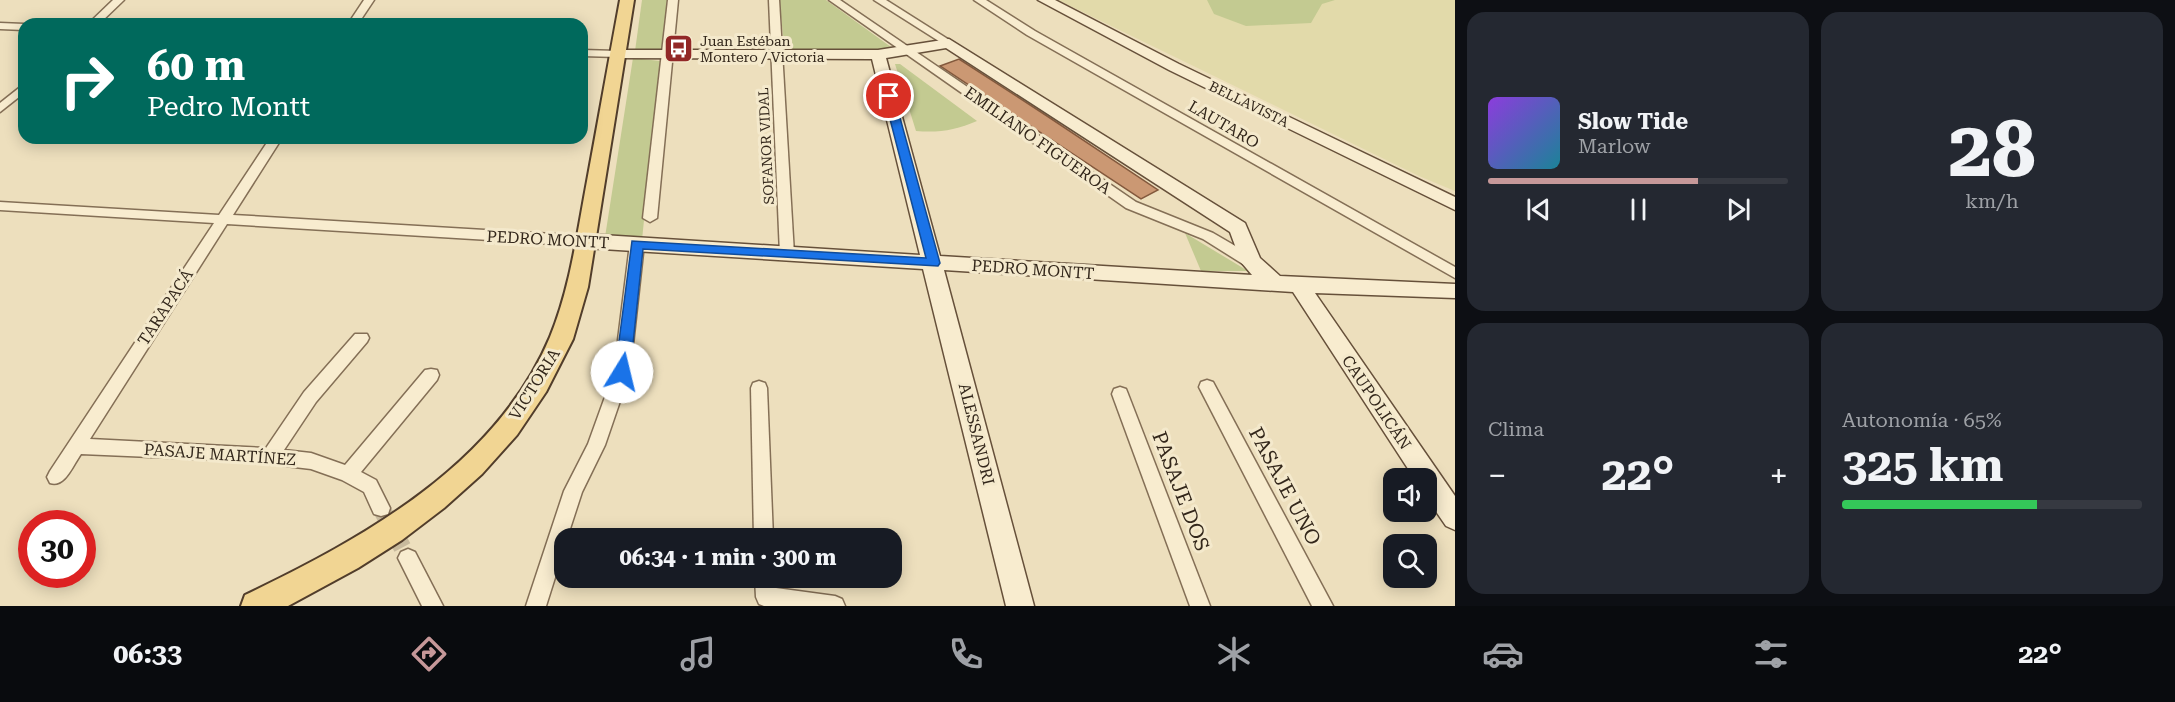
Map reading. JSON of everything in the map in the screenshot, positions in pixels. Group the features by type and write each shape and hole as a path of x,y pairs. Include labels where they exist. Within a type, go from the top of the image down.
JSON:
{"main road":[{"name":"VICTORIA","path":"256,606 317,577 392,531 441,494 488,448 522,408 551,360 569,316 586,241 627,0"}],"street":[{"path":"100,18 119,0"},
{"path":"357,18 369,0"},
{"path":"650,218 674,0"},
{"name":"SOFANOR VIDAL","path":"774,0 787,254"},
{"name":"EMILIANO FIGUEROA","path":"834,0 1131,205 1208,236 1251,262 1274,284"},
{"name":"EMILIANO FIGUEROA","path":"879,0 1238,228 1251,262"},
{"name":"LAUTARO","path":"979,0 1031,33 1455,273"},
{"name":"BELLAVISTA","path":"1045,0 1174,67 1455,204"},
{"path":"0,26 18,27"},
{"path":"588,53 878,55 949,43"},
{"name":"ALESSANDRI","path":"878,55 934,263 1020,606"},
{"path":"0,110 18,93"},
{"name":"TARAPACÁ","path":"56,477 272,144"},
{"name":"PEDRO MONTT","path":"0,206 1274,284 1455,291"},
{"path":"536,606 573,491 596,445 622,372 637,244"},
{"name":"CAUPOLICÁN","path":"1299,285 1455,518"},
{"path":"270,456 310,397 361,338"},
{"path":"348,474 431,375"},
{"name":"PASAJE UNO","path":"1207,387 1323,606"},
{"path":"759,388 764,528"},
{"name":"PASAJE DOS","path":"1120,394 1200,606"},
{"name":"PASAJE MARTÍNEZ","path":"77,446 270,456 311,461 348,474 370,486 381,508"},
{"path":"408,558 434,606"},
{"path":"769,588 835,606"}],"shaded area":[{"path":"1058,0 1455,0 1455,191 1419,176"}],"green space":[{"path":"642,0 667,0 662,50 635,51"},
{"path":"779,0 826,0 891,47 868,51 785,51"},
{"path":"1207,0 1335,0 1322,4 1311,23 1246,26 1214,14"},
{"path":"633,58 660,61 642,240 605,237"},
{"path":"895,64 900,64 977,121 947,130 916,131"},
{"path":"1185,233 1248,271 1201,271"}],"building":[{"path":"959,59 1158,190 1141,199 940,66"}],"tunnel":[{"path":"381,508 408,558"}],"place":[{"name":"Juan Estéban Montero / Victoria","path":"679,49"}],"route":[{"path":"622,372 637,244 934,263 889,96"}]}
